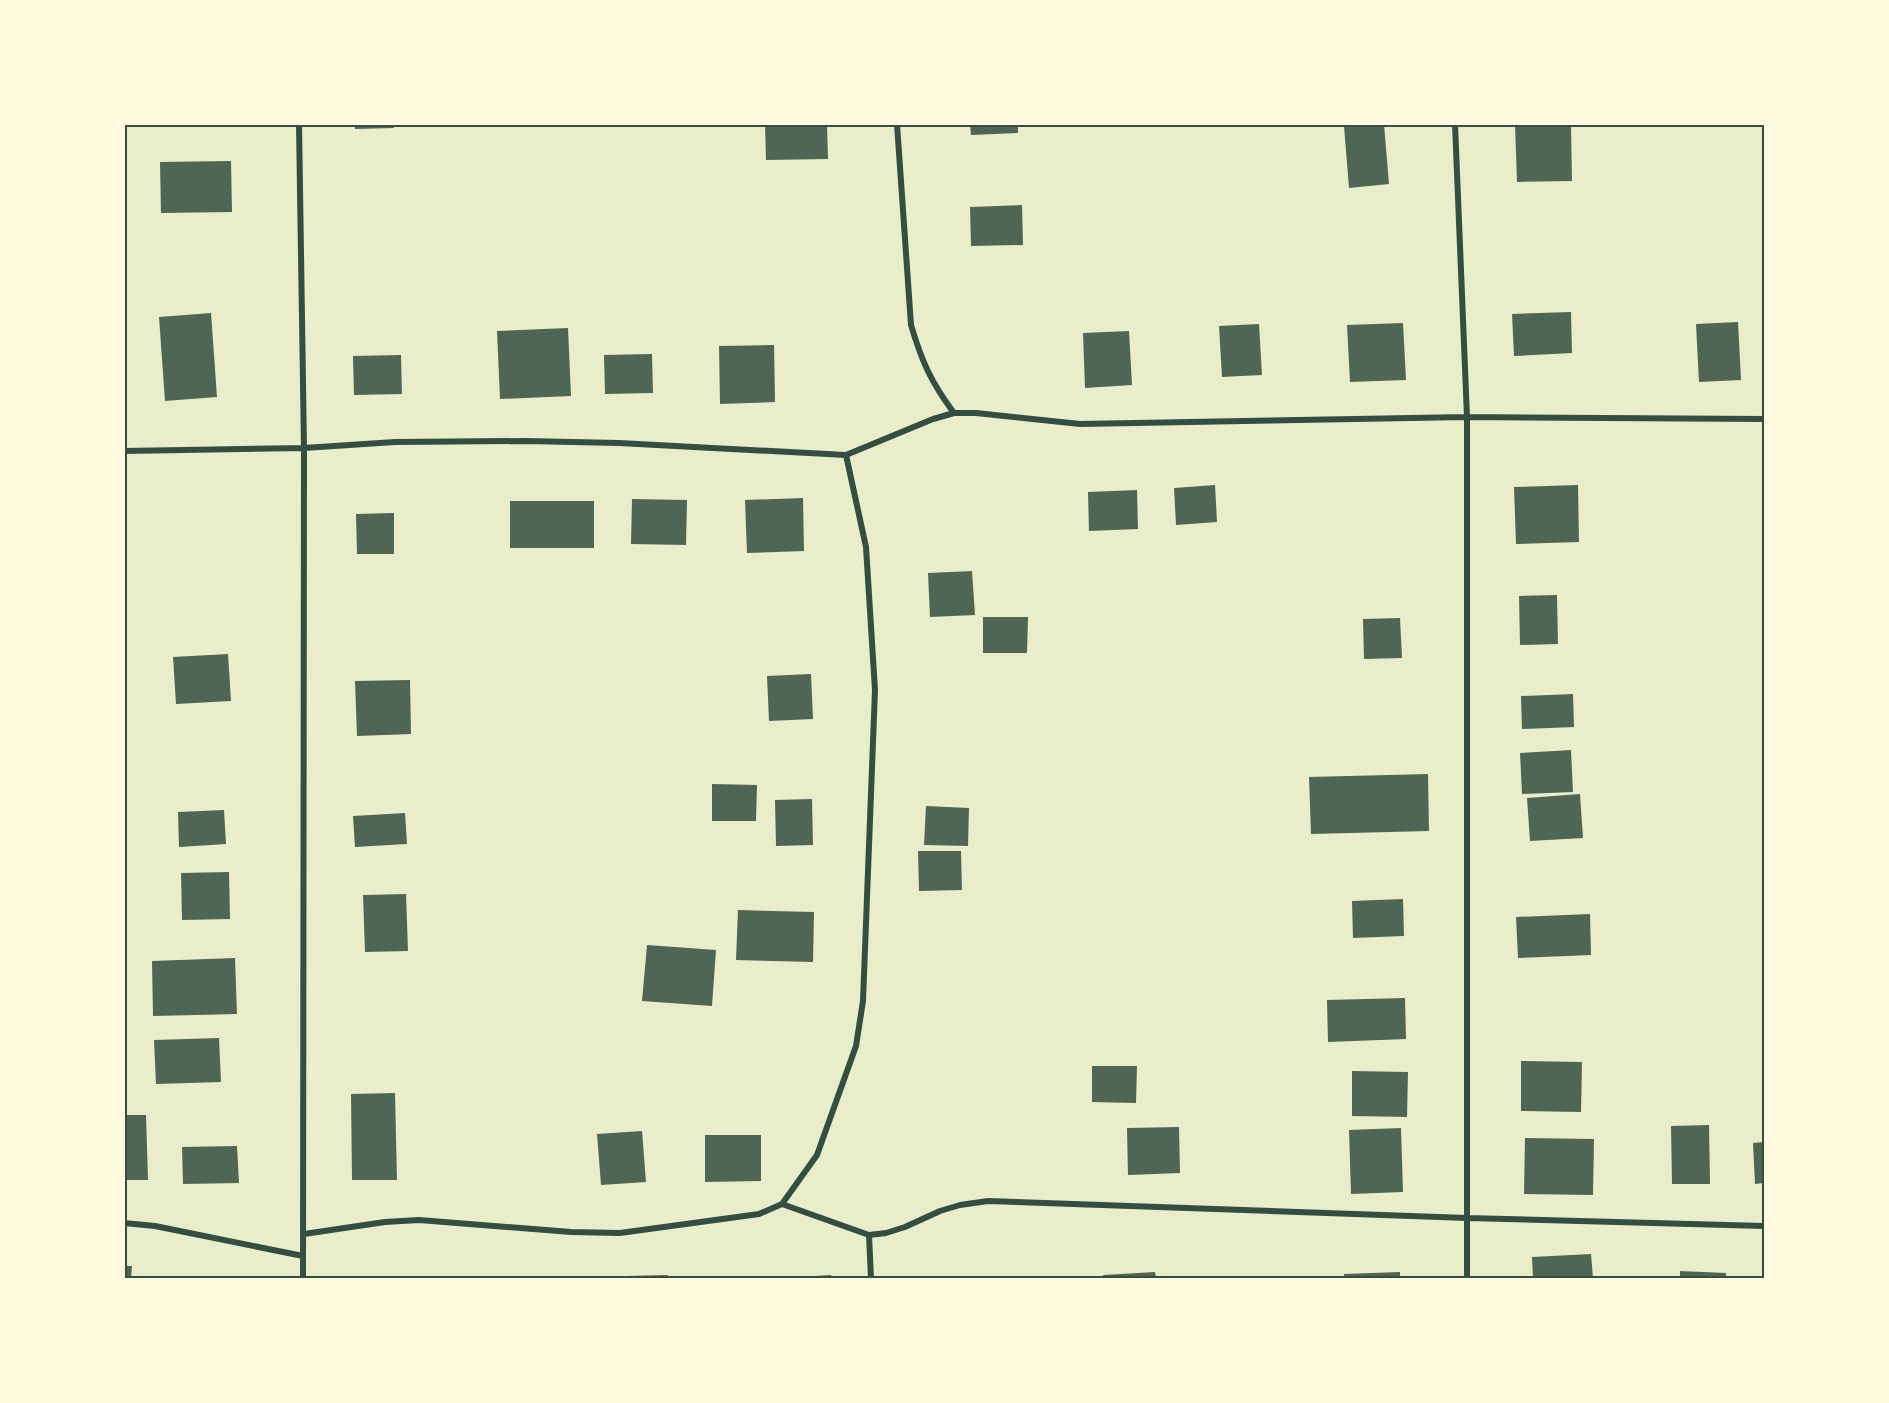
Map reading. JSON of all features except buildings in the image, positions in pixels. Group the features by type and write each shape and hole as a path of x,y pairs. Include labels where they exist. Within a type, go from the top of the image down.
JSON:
{"street":[{"path":"299,124 304,448 303,1278"},
{"path":"897,124 911,325 919,354 934,387 954,413"},
{"path":"1455,124 1467,417 1467,1278"},
{"path":"124,451 304,448 395,442 538,441 846,455 933,419 954,413 1015,415 1080,424 1467,417 1764,418"},
{"path":"304,1234 385,1222 419,1220 571,1232 620,1233 759,1214 782,1204 817,1155 856,1046 863,1001 875,690 866,547 846,455"},
{"path":"782,1204 869,1235 905,1227 940,1211 960,1205 988,1201 1764,1226"},
{"path":"124,1223 155,1226 303,1256"},
{"path":"869,1235 871,1278"}]}
